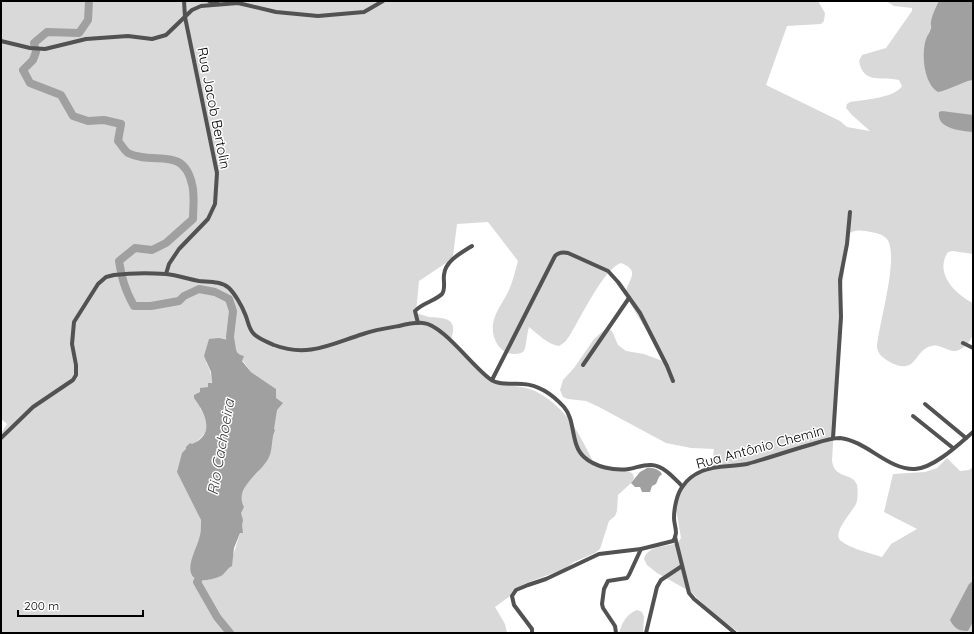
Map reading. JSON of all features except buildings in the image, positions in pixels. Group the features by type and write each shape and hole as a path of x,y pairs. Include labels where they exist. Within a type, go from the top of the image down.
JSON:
{"street":[{"name":"Rua Jacob Bertolin","path":"166,274 169,264 179,249 208,219 215,204 217,173 184,1"},
{"path":"209,1 220,5"},
{"path":"1,41 30,48 45,49 86,39 128,36 152,39 166,35 192,10 201,6 238,3 276,12 318,16 364,12 383,1"},
{"path":"833,438 841,317 840,280 847,244 850,212"},
{"path":"418,323 415,311 441,294 444,288 445,269 458,254 472,246"},
{"path":"492,380 558,254 563,252 608,271 640,313 673,380"},
{"path":"1,438 33,407 73,380 76,375 76,365 72,344 74,322 98,284 106,277 119,274 166,274 220,284 228,288 238,301 246,315 248,325 254,334 273,344 302,351 319,349 364,334 395,326 418,323 432,325 441,331 479,370 492,380 502,383 525,384 551,394 565,409 571,420 578,449 589,461 616,470 654,465 670,474 682,486 674,518 675,537 689,593 694,599 735,633"},
{"path":"583,365 629,298"},
{"path":"963,343 973,348"},
{"path":"925,404 966,438"},
{"path":"913,416 953,448"},
{"name":"Rua Antônio Chemin","path":"682,486 694,475 702,471 712,468 746,464 833,438 850,441 865,447 896,465 906,469 916,469 926,467 973,432"},
{"path":"532,633 532,629 514,605 512,596 516,590 552,576 599,554 642,549 672,541 675,537"},
{"path":"616,633 615,626 603,608 602,604 604,589 608,581 627,578 642,549"},
{"path":"646,633 657,587 661,580 682,566"}],"shaded area":[{"path":"1,1 818,1 825,13 824,21 821,24 787,26 766,85 840,121 847,127 870,131 846,108 847,104 850,102 886,96 898,90 902,86 899,80 869,77 861,69 859,61 862,55 886,48 912,11 912,8 894,6 886,1 945,1 929,32 924,60 930,84 956,85 973,80 973,254 953,251 948,252 944,260 943,268 948,282 953,288 973,303 973,334 968,343 956,351 937,346 926,348 910,365 898,365 884,358 879,353 877,347 888,290 891,258 890,246 886,238 879,234 860,231 850,233 848,238 841,297 832,461 834,467 840,474 852,478 855,481 858,489 856,504 840,528 839,538 845,544 882,557 891,544 917,529 884,512 893,474 925,472 937,468 947,458 960,471 969,470 973,467 973,633 740,633 713,614 691,592 657,573 647,565 644,559 649,551 658,547 678,543 681,538 676,509 678,491 709,465 713,458 714,449 691,448 666,443 586,401 563,397 560,390 563,380 574,368 594,339 604,330 608,329 612,331 618,345 626,351 644,354 665,362 626,296 626,291 632,274 628,266 621,263 607,274 570,335 565,342 559,346 543,338 529,327 524,351 518,354 510,354 501,349 493,335 493,324 498,310 510,287 518,261 488,222 457,224 453,256 446,263 419,281 416,313 450,321 453,329 450,342 473,364 499,383 531,389 556,405 578,432 595,465 630,472 633,474 634,478 631,483 618,495 617,511 615,516 609,521 600,549 595,553 574,562 564,569 529,582 495,607 505,624 507,633 1,633 1,433 7,424 1,419","holes":["243,361 251,372 276,389 258,472 247,483 241,495 240,533 232,559 225,573 208,580 191,564 200,538 201,520 196,509 189,447 204,435 207,426 200,408 212,381 206,362"]},
{"path":"637,610 642,612 644,617 643,633 619,633 625,619"}],"water":[{"path":"939,1 973,1 973,80 938,92 933,88 927,76 924,52 926,39 931,27 932,17"},
{"path":"942,111 973,115 973,132 957,130 946,126 939,118 939,112"},
{"path":"219,338 228,340 235,346 237,352 244,356 242,361 251,372 276,389 276,398 283,403 277,410 275,430 269,457 250,480 242,493 244,507 241,513 243,520 243,533 240,533 234,548 232,566 221,576 210,580 199,580 191,573 190,568 200,537 201,520 177,472 182,453 186,447 190,443 192,444 199,440 204,435 206,429 205,417 194,398 194,395 200,392 200,388 208,387 208,383 212,383 211,372 204,356 209,339"},
{"path":"647,468 655,469 662,474 656,484 652,486 650,492 642,492 640,487 635,487 631,483 640,472"},
{"path":"973,581 973,622 968,631 959,630 950,620 969,584"}],"waterway":[{"name":"Rio Cachoeira","path":"35,48 34,43 47,32 79,33 88,20 89,1"},
{"name":"Rio Cachoeira","path":"36,52 33,60 23,70 30,83 61,95 73,116 88,121 104,120 121,124 118,141 128,153 148,158 175,160 188,172 192,184 194,202 193,219 166,243 152,250 135,248 119,261 123,279 128,295 134,306 151,306 179,301 184,296 199,289 215,292 229,299 233,311 230,337 233,356"},
{"name":"Rio Cachoeira","path":"204,572 197,582 217,617 230,633"}]}
